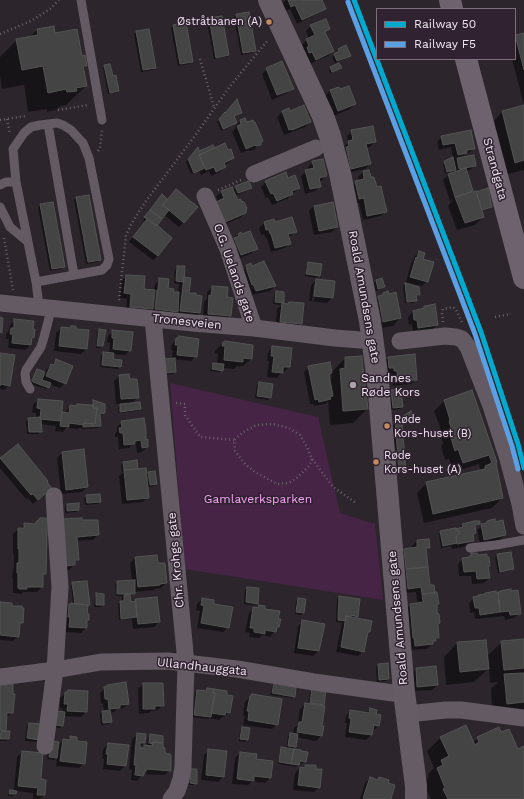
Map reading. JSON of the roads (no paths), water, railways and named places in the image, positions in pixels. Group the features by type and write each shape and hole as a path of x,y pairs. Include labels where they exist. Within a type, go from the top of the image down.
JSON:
{"main road":[{"name":"Strandgata","path":"466,60 524,278"}],"street":[{"name":"Roald Amundsens gate","path":"269,0 323,116 330,136 340,172 370,321 379,390 404,692 416,786 416,799"},
{"path":"254,174 316,148"},
{"name":"O.G. Uelands gate","path":"205,196 228,249 254,328"},
{"name":"Tronesveien","path":"8,304 373,341"},
{"name":"Chr. Krohgs gate","path":"153,319 186,663 182,780 171,799"},
{"path":"400,341 456,332 468,347 491,406 508,459 520,504 524,526"},
{"path":"45,746 56,670 60,588 54,496"},
{"name":"Ullandhauggata","path":"0,677 56,670 101,662 168,661 237,669 385,692 404,692"},
{"path":"407,714 461,710 524,718"}],"lane":[{"path":"81,0 102,120"},
{"path":"30,389 26,382 26,370 41,347 49,318 36,282 27,241 16,182 13,148 24,133 31,127 57,123 71,130 83,144 89,158 109,259 107,265 102,270 36,282"},
{"path":"48,124 74,275"},
{"path":"0,185 6,182 16,182"},
{"path":"0,206 10,227 27,241"},
{"path":"470,548 524,540"}],"rail line":[{"name":"50","path":"354,0 376,58"},
{"name":"F5","path":"348,2 475,334 512,446 518,469"},
{"name":"50","path":"377,60 481,332 518,444 524,468"}],"place":[{"name":"Østråtbanen (A)","path":"269,22"},
{"name":"Sandnes Røde Kors","path":"353,385"},
{"name":"Røde Kors-huset (B)","path":"387,426"},
{"name":"Røde Kors-huset (A)","path":"376,462"}],"park label":[{"name":"Gamlaverksparken","path":"258,499"}]}
